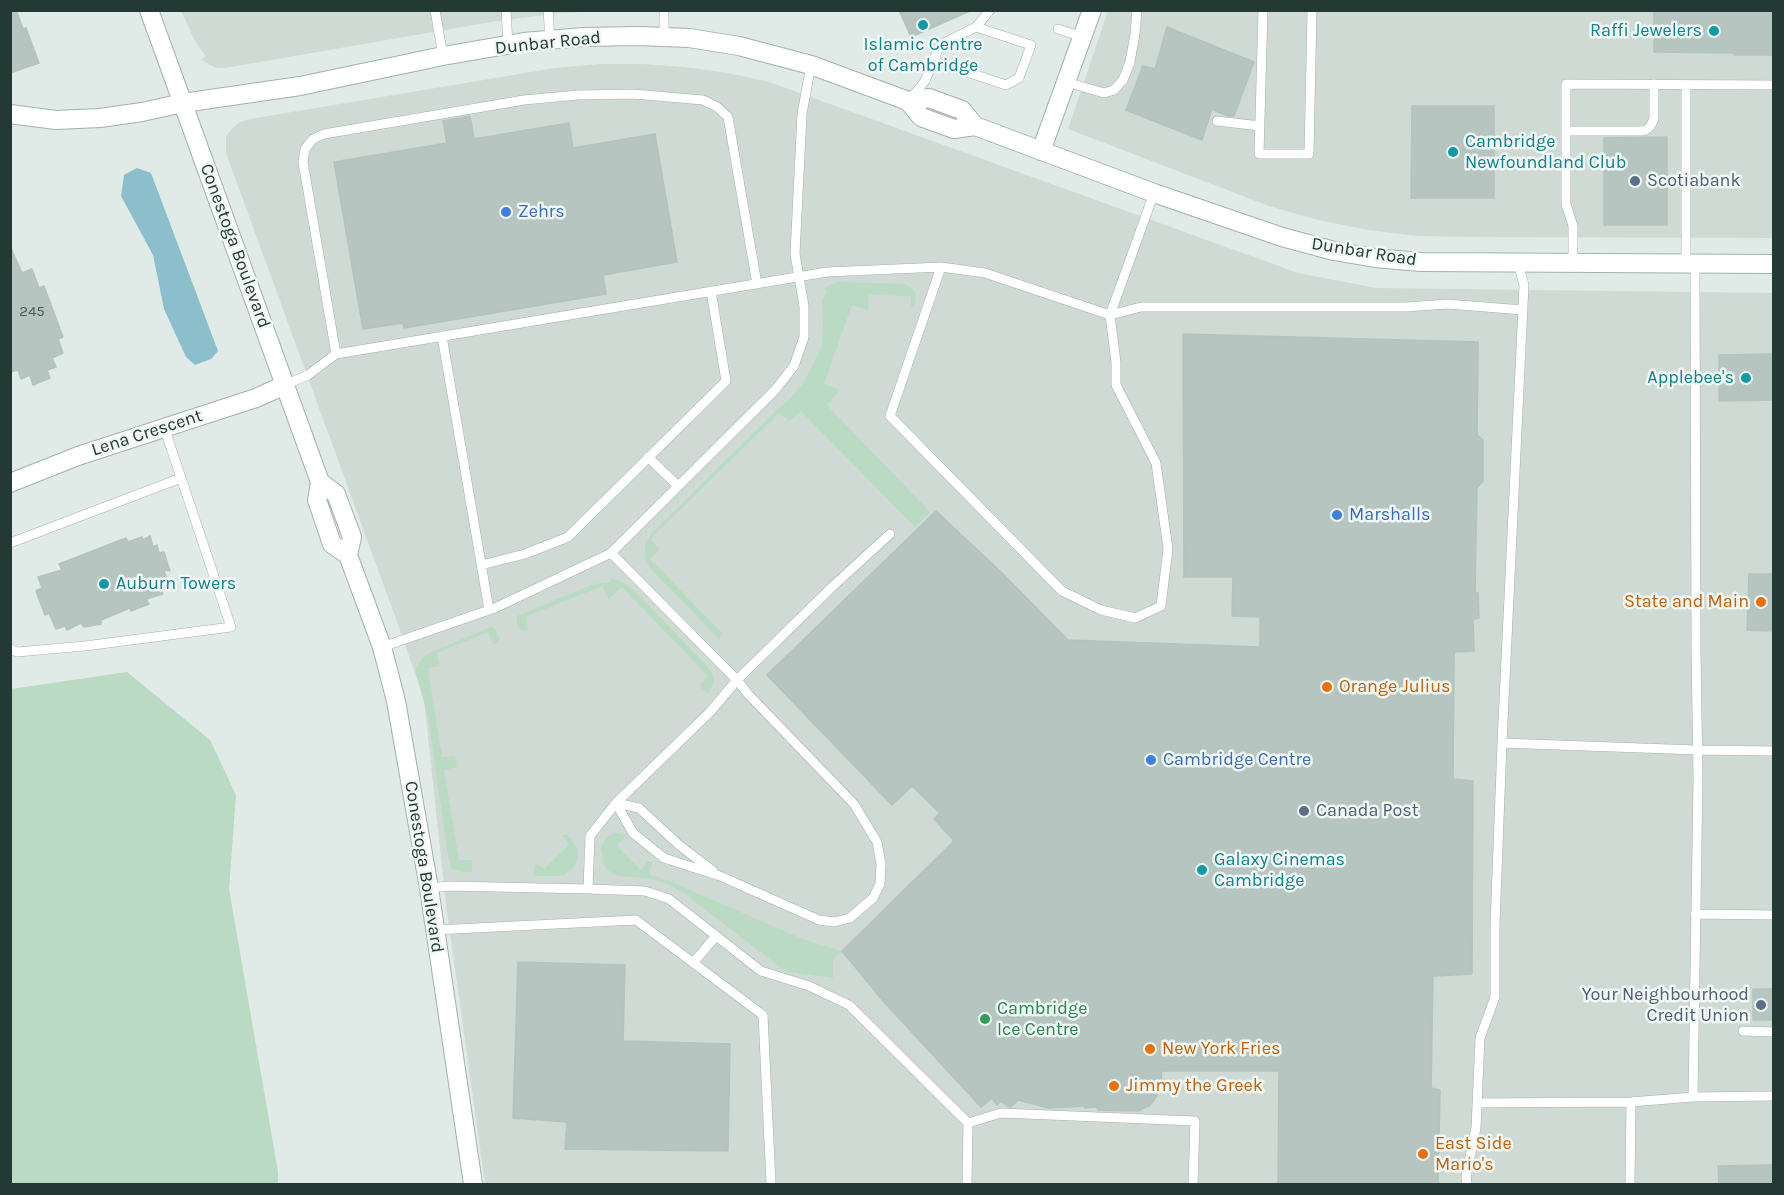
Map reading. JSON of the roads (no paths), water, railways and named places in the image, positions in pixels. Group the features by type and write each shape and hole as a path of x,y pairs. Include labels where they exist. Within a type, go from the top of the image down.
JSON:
{"street":[{"name":"Conestoga Boulevard","path":"149,10 320,482 336,495 352,537 348,555 382,647 396,700 429,888 473,1185"},
{"path":"1041,151 1092,10"},
{"name":"Dunbar Road","path":"183,103 300,86 508,45 583,37 689,38 739,46 811,65 908,101 928,98 938,101 962,110 975,126 1154,193 1282,237 1334,251 1375,258 1421,262 1773,264"},
{"path":"10,114 56,120 100,118 183,103"},
{"name":"Lena Crescent","path":"10,483 78,456 256,398 285,385"}],"lane":[{"path":"435,10 443,56"},
{"path":"506,10 508,45"},
{"path":"548,10 550,40"},
{"path":"664,10 664,37"},
{"path":"908,101 925,81 940,45 976,27 990,10"},
{"path":"1066,82 1104,93 1114,90 1123,80 1130,62 1137,10"},
{"path":"1263,10 1259,154 1308,154 1312,10"},
{"path":"934,61 1006,85 1019,78 1031,45 976,27"},
{"path":"1058,29 1083,37"},
{"path":"382,647 489,610 611,553 775,390 794,366 804,337 804,306 795,254 802,114 811,65"},
{"path":"1573,264 1573,226 1566,204 1566,84 1773,85"},
{"path":"1566,131 1646,130 1654,119 1654,84"},
{"path":"1686,85 1698,779 1693,1097"},
{"path":"336,354 303,162 305,149 313,139 324,134 524,100 633,94 703,100 717,107 728,117 757,284"},
{"path":"1217,121 1260,126"},
{"path":"940,267 890,416 1062,591 1101,610 1135,618 1161,606 1168,549 1156,463 1116,386 1116,362 1110,315 1154,193"},
{"path":"1467,1185 1466,1177 1476,1128 1480,1038 1495,997 1495,928 1502,743 1524,285 1518,263"},
{"path":"285,385 308,375 336,354 828,272 940,267 985,273 1110,315 1142,306 1406,308 1448,304 1523,310"},
{"path":"481,565 525,554 568,537 726,381 711,291"},
{"path":"442,336 489,610"},
{"path":"10,649 17,652 85,646 231,627 164,427"},
{"path":"648,457 678,486"},
{"path":"10,543 181,478"},
{"path":"588,889 590,836 616,803 710,712 737,680 890,534"},
{"path":"611,553 737,680 854,804 877,842 881,864 880,884 873,898 850,918 834,922 819,920 720,876 664,858 633,832 616,803"},
{"path":"1502,743 1773,751"},
{"path":"616,803 639,808 679,845 720,876"},
{"path":"429,888 450,886 645,891 669,899 761,971 809,986 849,1005 968,1123 968,1185"},
{"path":"1695,914 1773,915"},
{"path":"435,930 636,920 763,1015 771,1185"},
{"path":"693,963 716,936"},
{"path":"1743,1031 1773,1032"},
{"path":"1477,1102 1631,1102 1693,1097 1773,1096"},
{"path":"1630,1185 1631,1102"},
{"path":"968,1123 1001,1113 1195,1121 1193,1185"}],"water":[{"path":"137,168 151,173 218,351 211,359 195,365 186,357 164,309 153,255 121,196 124,175"}],"place":[{"name":"Islamic Centre of Cambridge","path":"923,25"},
{"name":"Raffi Jewelers","path":"1714,31"},
{"name":"Cambridge Newfoundland Club","path":"1453,152"},
{"name":"Scotiabank","path":"1635,181"},
{"name":"Zehrs","path":"506,212"},
{"name":"Applebee's","path":"1746,378"},
{"name":"Marshalls","path":"1337,515"},
{"name":"Auburn Towers","path":"104,584"},
{"name":"State and Main","path":"1761,602"},
{"name":"Orange Julius","path":"1327,687"},
{"name":"Cambridge Centre","path":"1151,760"},
{"name":"Canada Post","path":"1304,811"},
{"name":"Galaxy Cinemas Cambridge","path":"1202,870"},
{"name":"Your Neighbourhood Credit Union","path":"1761,1005"},
{"name":"Cambridge Ice Centre","path":"985,1019"},
{"name":"New York Fries","path":"1150,1049"},
{"name":"Jimmy the Greek","path":"1114,1086"},
{"name":"East Side Mario's","path":"1423,1154"}]}
